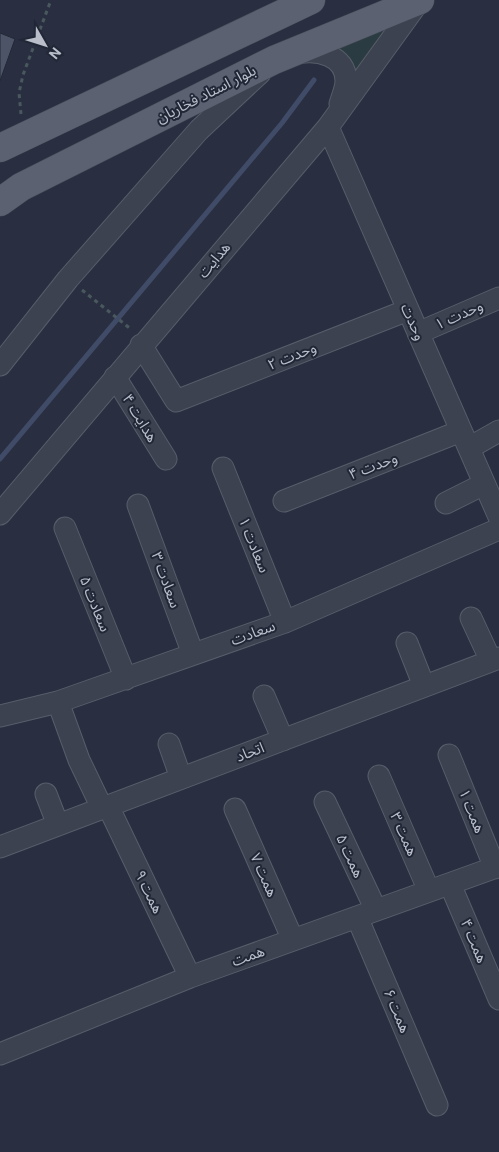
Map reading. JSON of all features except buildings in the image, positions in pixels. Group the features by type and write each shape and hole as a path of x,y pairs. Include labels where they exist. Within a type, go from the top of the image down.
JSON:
{"main road":[{"path":"2,149 29,134 311,0"},
{"name":"بلوار استاد فخاریان","path":"7,192 281,58 420,0"}],"street":[{"name":"هدایت","path":"0,514 332,120 420,0"},
{"path":"0,366 68,278 200,130 281,58 310,51 326,53 342,65 346,81 332,120"},
{"name":"وحدت","path":"332,120 408,310 499,517"},
{"name":"وحدت ۱","path":"418,333 499,298"},
{"name":"وحدت ۲","path":"142,345 176,401 408,310"},
{"name":"هدایت ۴","path":"115,377 166,459"},
{"name":"وحدت ۴","path":"284,501 465,440 499,431"},
{"name":"سعادت ۱","path":"223,468 285,622"},
{"path":"446,502 484,484"},
{"name":"سعادت ۳","path":"138,505 193,654"},
{"name":"سعادت ۵","path":"65,528 126,679"},
{"name":"سعادت","path":"2,711 58,702 285,622 499,529"},
{"path":"472,618 495,659"},
{"path":"407,643 424,686"},
{"name":"اتحاد","path":"0,847 495,659"},
{"path":"264,696 283,740"},
{"name":"همت ۹","path":"58,702 78,760 105,807 190,977"},
{"path":"169,744 181,778"},
{"name":"همت ۱","path":"450,755 497,867"},
{"name":"همت ۳","path":"378,776 429,891"},
{"path":"46,794 58,825"},
{"name":"همت ۵","path":"324,802 366,914"},
{"name":"همت ۷","path":"234,809 293,940"},
{"name":"همت","path":"1,1052 190,977 497,867"},
{"name":"همت ۴","path":"450,884 499,999"},
{"name":"همت ۶","path":"366,914 437,1105"}],"path":[{"path":"29,134 21,116 19,93 34,42 51,0"},
{"path":"97,302 126,325"}],"shaded area":[{"path":"395,22 355,81 350,58 329,48"}],"waterway":[{"path":"0,459 282,123 314,80"}]}
